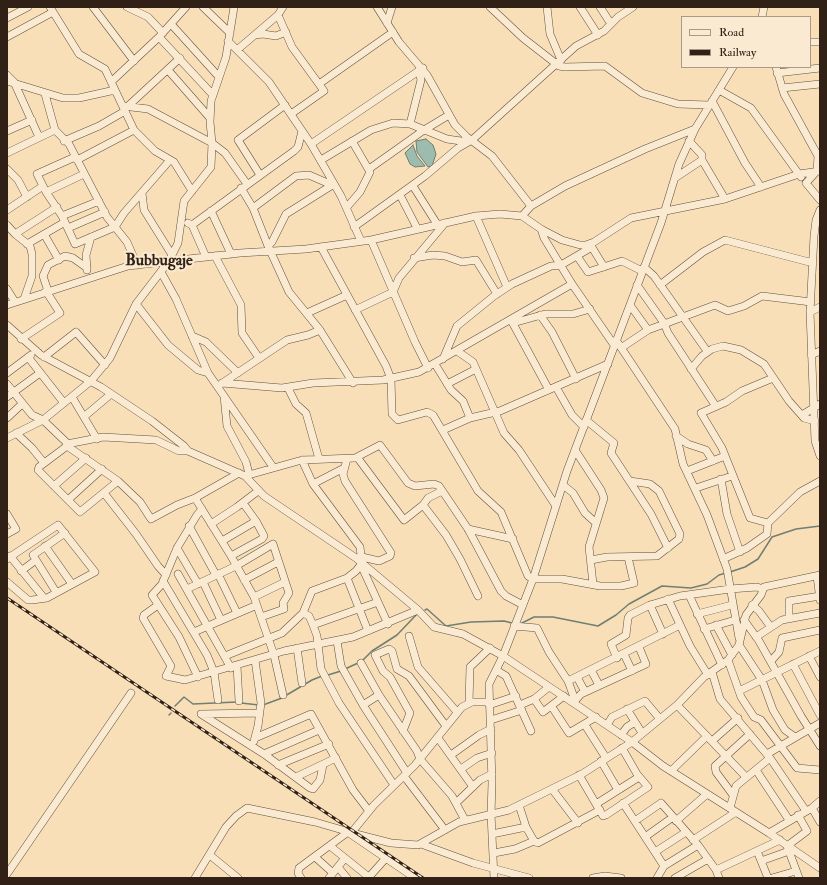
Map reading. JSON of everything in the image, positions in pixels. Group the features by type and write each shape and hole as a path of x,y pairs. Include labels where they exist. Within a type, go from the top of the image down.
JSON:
{"street":[{"path":"7,18 28,7"},
{"path":"93,7 134,61"},
{"path":"111,82 161,35 186,7"},
{"path":"237,50 278,14 283,7"},
{"path":"377,7 399,42 421,69 460,130 470,141 492,156 531,206"},
{"path":"387,23 392,7"},
{"path":"490,7 522,38 559,62 564,67 605,66 642,93 678,104 710,103"},
{"path":"547,7 550,34 559,62"},
{"path":"580,7 598,35"},
{"path":"600,7 612,24"},
{"path":"354,227 400,196 458,148 470,141 576,46 598,35 618,17 633,7"},
{"path":"763,16 764,7"},
{"path":"132,8 148,17 180,58 213,95"},
{"path":"208,8 230,33"},
{"path":"10,435 43,420 91,381 105,365 120,340 136,304 171,258 178,243 184,201 211,167 212,143 210,118 213,95 226,57 232,8"},
{"path":"7,38 52,10 79,54 105,70 125,108 134,130 155,151 170,160 192,191"},
{"path":"278,14 292,47 319,84 323,92 291,114"},
{"path":"171,24 219,77"},
{"path":"255,35 263,34 276,36 286,32"},
{"path":"319,84 393,32"},
{"path":"228,41 269,82 311,144 347,207 361,241"},
{"path":"64,141 99,126 125,108 180,58"},
{"path":"494,878 491,814 491,720 488,703 489,684 503,656 533,579 575,450 617,344 689,141 710,103 732,68"},
{"path":"819,171 818,156 782,88 777,70 820,68"},
{"path":"410,124 421,80 421,69"},
{"path":"311,144 421,69"},
{"path":"168,70 210,118"},
{"path":"7,75 32,120 39,137"},
{"path":"10,82 45,94 63,98 79,98 115,90"},
{"path":"782,88 820,84"},
{"path":"719,90 751,108 799,174 820,200"},
{"path":"45,94 55,130 64,141 69,144 105,212 126,242 137,265"},
{"path":"710,103 761,187"},
{"path":"260,175 238,140 285,105"},
{"path":"125,108 148,109 212,143 224,153 244,186 269,249 289,292 320,330 353,383"},
{"path":"370,169 424,130 449,115"},
{"path":"7,131 32,120"},
{"path":"321,160 371,130 387,125 410,124 447,139 470,141"},
{"path":"522,216 531,206 596,171 695,129"},
{"path":"7,153 55,130"},
{"path":"134,130 76,159 37,173 65,222 74,244 115,227 170,160"},
{"path":"192,225 294,151 298,147 302,131"},
{"path":"347,207 365,184 370,169 352,141"},
{"path":"689,141 702,155 702,160 725,199"},
{"path":"675,178 702,160"},
{"path":"7,169 18,180 27,196"},
{"path":"443,359 457,326 497,294 507,287 551,266 561,265 577,256 631,218 664,213 725,199 799,174 819,171"},
{"path":"806,183 819,171"},
{"path":"7,210 27,196 84,174"},
{"path":"253,208 296,176 309,175 333,184"},
{"path":"269,249 286,214 333,184"},
{"path":"413,186 436,224"},
{"path":"142,193 144,210 171,258"},
{"path":"400,196 417,228"},
{"path":"27,244 99,201"},
{"path":"15,234 56,207"},
{"path":"820,210 816,220 817,237 813,263 810,312 811,355 817,406 815,441 820,456"},
{"path":"211,211 231,254"},
{"path":"65,222 105,212"},
{"path":"7,305 119,268 171,258 206,257 269,249 321,246 372,240 417,228 476,216 500,214 522,216 541,229 568,242 580,245 591,245"},
{"path":"476,216 507,287"},
{"path":"182,219 192,225 206,257"},
{"path":"355,310 393,292 399,278 445,222"},
{"path":"7,225 27,244 32,254 32,276 24,299"},
{"path":"541,229 544,238 572,284 617,344 675,429 679,453 696,488 724,559 739,643 762,680 773,710 786,730 795,737"},
{"path":"44,234 58,260"},
{"path":"89,279 86,255 91,237"},
{"path":"372,240 415,342 432,366 463,401 470,418"},
{"path":"660,285 703,252 726,240 813,263"},
{"path":"591,245 604,267"},
{"path":"321,246 355,310 379,349 391,379 392,411 398,420 431,413 443,430 478,491 501,512 528,576 533,579 562,579 616,587 634,583 628,557"},
{"path":"414,258 433,255 445,256 462,262 474,259 497,294"},
{"path":"22,339 60,313 47,291 43,274 48,265 65,256 87,268"},
{"path":"215,256 241,305 242,332 259,358"},
{"path":"577,256 588,272 622,261 643,269 660,285 708,351"},
{"path":"161,272 167,282 208,373 220,384 224,395 273,467"},
{"path":"220,384 288,388 313,384 353,383 391,379 420,372 512,321 572,284"},
{"path":"637,285 664,323 691,369 715,405"},
{"path":"7,289 15,302"},
{"path":"307,314 347,295"},
{"path":"617,344 664,323 715,305 728,311 744,306 762,296 811,302"},
{"path":"136,304 168,345 198,370 208,373"},
{"path":"630,305 648,330"},
{"path":"810,312 820,307"},
{"path":"512,321 554,313 573,314 590,309"},
{"path":"540,315 552,332 576,379"},
{"path":"512,321 549,390"},
{"path":"7,325 36,352 91,381 111,394 152,421 184,446 188,451"},
{"path":"220,384 287,340 308,335 320,330"},
{"path":"44,357 76,332 105,365"},
{"path":"192,336 206,342 238,373"},
{"path":"691,369 708,351 723,346 741,350 764,364 788,401 807,420 815,422"},
{"path":"811,355 820,350"},
{"path":"457,351 470,359 476,369 494,413 507,437 515,444 556,506"},
{"path":"7,373 36,352"},
{"path":"28,357 64,403"},
{"path":"443,430 470,418 494,413 608,364"},
{"path":"447,384 476,369"},
{"path":"10,396 40,373"},
{"path":"768,523 750,518 732,476 726,456 701,413 715,405 722,404 742,391 773,378"},
{"path":"7,384 10,396 22,404 32,415 43,420 67,445 118,481 140,502 151,519 177,505 195,498 244,474 302,460 347,459 357,457 380,445 408,483 415,486 436,484 468,529 504,594 523,605"},
{"path":"556,387 572,414 614,444 611,453 651,514 668,548"},
{"path":"288,388 296,404 306,413 315,437 319,459"},
{"path":"84,416 111,394"},
{"path":"224,395 227,426 246,462 244,474"},
{"path":"72,397 97,439"},
{"path":"7,418 22,404"},
{"path":"802,415 817,406"},
{"path":"10,435 32,448 44,463"},
{"path":"676,436 688,444 706,450 713,461"},
{"path":"118,481 80,512 39,472 38,468 67,445 103,438 156,440 179,451 188,451 244,474 258,490 362,562 418,610 430,624 438,630 463,634 503,656 549,687 574,701 671,771 769,832 788,848 819,866"},
{"path":"575,450 603,493 604,498 589,547 593,584"},
{"path":"687,471 726,456"},
{"path":"357,457 403,519 423,506 428,498 442,491"},
{"path":"54,486 86,458"},
{"path":"225,656 282,633 303,612 312,592 347,578 362,562 379,561 390,556 391,553 349,489 343,474 347,459"},
{"path":"302,460 313,484 360,547 362,562 388,624"},
{"path":"313,484 344,468"},
{"path":"68,500 102,469"},
{"path":"696,488 732,476"},
{"path":"721,479 727,514 740,552"},
{"path":"591,560 607,557 657,556 679,539 680,534 659,491 650,484 630,481"},
{"path":"724,559 740,552 767,534 768,523 800,492 820,481"},
{"path":"563,485 573,493 585,513 596,523"},
{"path":"211,524 243,503 258,490"},
{"path":"104,493 165,578 207,655 214,672 218,700"},
{"path":"195,498 231,556 254,597 274,655 283,695"},
{"path":"231,556 264,537 256,520 243,503"},
{"path":"423,506 446,535 460,559 478,596"},
{"path":"198,677 179,637 152,595 165,578 177,548 189,526 202,509"},
{"path":"7,514 16,529 7,534"},
{"path":"222,541 256,520"},
{"path":"7,582 28,600 44,598 95,572 58,525 9,558 44,598"},
{"path":"189,526 237,613"},
{"path":"468,529 513,539"},
{"path":"56,592 36,560 34,554 65,533"},
{"path":"186,589 236,566 271,544 274,546 289,593 283,603 284,609 261,617"},
{"path":"45,546 72,584"},
{"path":"177,548 201,583 221,620"},
{"path":"21,571 36,560"},
{"path":"244,580 278,562"},
{"path":"178,574 225,656 234,667 239,701"},
{"path":"632,671 611,644 626,635 628,618 630,615 650,605 668,599 730,589 757,587 763,589 769,586 819,575 820,600"},
{"path":"347,578 368,632"},
{"path":"254,597 285,582"},
{"path":"195,878 210,856 226,827 236,816 247,808 315,822 397,844 413,846 421,844 465,820 509,810 579,776 632,742 677,705 710,673 722,665 730,657 739,643 744,620 752,605 761,595 763,589"},
{"path":"689,595 722,665"},
{"path":"789,618 789,600 820,596"},
{"path":"668,599 680,626 710,673 720,698 769,756 820,822"},
{"path":"313,625 360,610 378,602"},
{"path":"158,605 143,617 172,666 166,676 185,680 297,648 338,641 368,632 418,610"},
{"path":"194,632 257,605"},
{"path":"650,605 663,634"},
{"path":"752,605 759,611 770,626"},
{"path":"697,614 732,606"},
{"path":"303,612 309,616 313,625 318,644 321,669 338,703 394,785"},
{"path":"756,636 776,622 789,618 820,613"},
{"path":"704,628 735,620"},
{"path":"744,620 756,636 778,672 820,746"},
{"path":"716,625 730,657 739,691 754,717 761,720 797,768 820,770"},
{"path":"514,626 537,628 549,652 568,681 574,701"},
{"path":"568,681 680,626"},
{"path":"771,661 779,652 782,638 820,630"},
{"path":"408,636 418,667 457,712"},
{"path":"338,641 341,666 363,705 405,774 445,830"},
{"path":"574,701 585,692 647,663 639,647"},
{"path":"297,648 302,683"},
{"path":"469,703 470,667 490,648"},
{"path":"403,731 410,713 390,677 383,671 375,656 389,649 392,651 397,669 409,676 446,726"},
{"path":"739,691 820,651"},
{"path":"809,656 820,678"},
{"path":"251,746 255,738 260,713 261,698 255,660"},
{"path":"361,663 379,696 420,759 452,796 465,820"},
{"path":"793,664 820,715"},
{"path":"496,670 505,675 516,696 531,732"},
{"path":"592,670 599,686"},
{"path":"577,677 585,692"},
{"path":"491,720 521,707 549,687"},
{"path":"7,874 131,693"},
{"path":"363,705 379,696"},
{"path":"301,878 298,873 299,868 350,832 420,759 457,712 469,703 488,703 516,696"},
{"path":"534,699 542,712 552,707 564,696"},
{"path":"607,725 612,717 645,701 660,719"},
{"path":"677,705 746,777"},
{"path":"552,707 569,733 585,725 596,717"},
{"path":"627,709 642,733"},
{"path":"260,713 201,714 264,754 313,789 322,776 323,765"},
{"path":"255,738 311,714 319,730 329,744 353,790 369,811"},
{"path":"671,771 738,718"},
{"path":"621,734 627,727 635,722"},
{"path":"657,878 664,866 695,843 733,810 733,795 736,786 756,770 781,746 820,724"},
{"path":"585,725 618,790"},
{"path":"451,756 479,734 491,729"},
{"path":"264,754 319,730"},
{"path":"733,795 715,769 716,764 750,734"},
{"path":"438,738 473,787"},
{"path":"278,765 329,744"},
{"path":"579,776 605,816 624,804 647,788 622,748"},
{"path":"461,770 478,758 492,753"},
{"path":"296,778 336,758"},
{"path":"756,770 788,820"},
{"path":"456,803 484,778 492,774"},
{"path":"494,854 515,849 534,841 538,843 578,823 618,790 640,777"},
{"path":"552,789 578,823"},
{"path":"645,837 674,819 707,794"},
{"path":"769,832 820,801"},
{"path":"635,821 661,803 708,859 716,870 719,878"},
{"path":"624,804 664,866"},
{"path":"519,805 526,827 534,841"},
{"path":"761,861 788,848 807,831 798,815"},
{"path":"492,834 526,827"},
{"path":"350,832 415,878"},
{"path":"655,852 686,832"},
{"path":"716,870 780,840"},
{"path":"421,844 493,869 529,878"},
{"path":"330,846 370,877 386,858"},
{"path":"772,878 797,874 788,848"},
{"path":"757,851 768,878"},
{"path":"210,856 238,878"},
{"path":"315,857 333,873 347,878"},
{"path":"333,873 345,858"},
{"path":"675,878 708,859"},
{"path":"593,878 621,878"}],"shaded area":[{"path":"426,139 433,145 436,154 432,166 428,167 417,152 416,141"},
{"path":"413,145 417,156 425,166 415,167 410,164 405,153"}],"waterway":[{"path":"730,572 745,567 758,559 772,537 796,529 820,526"},
{"path":"520,624 534,617 553,617 598,626 616,615 629,604 662,586 691,588 707,584 719,575 726,573"},
{"path":"425,610 427,609 446,626 471,622 504,621 512,623"},
{"path":"363,660 372,651 397,635 417,614"},
{"path":"345,669 358,663"},
{"path":"328,675 341,671"},
{"path":"285,696 312,680 322,676"},
{"path":"175,706 184,697 193,704 237,702"},
{"path":"263,705 282,698"},
{"path":"241,703 259,705"}],"railway":[{"path":"7,598 423,878"}],"district":[{"name":"Bubbugaje","path":"159,262"}]}
